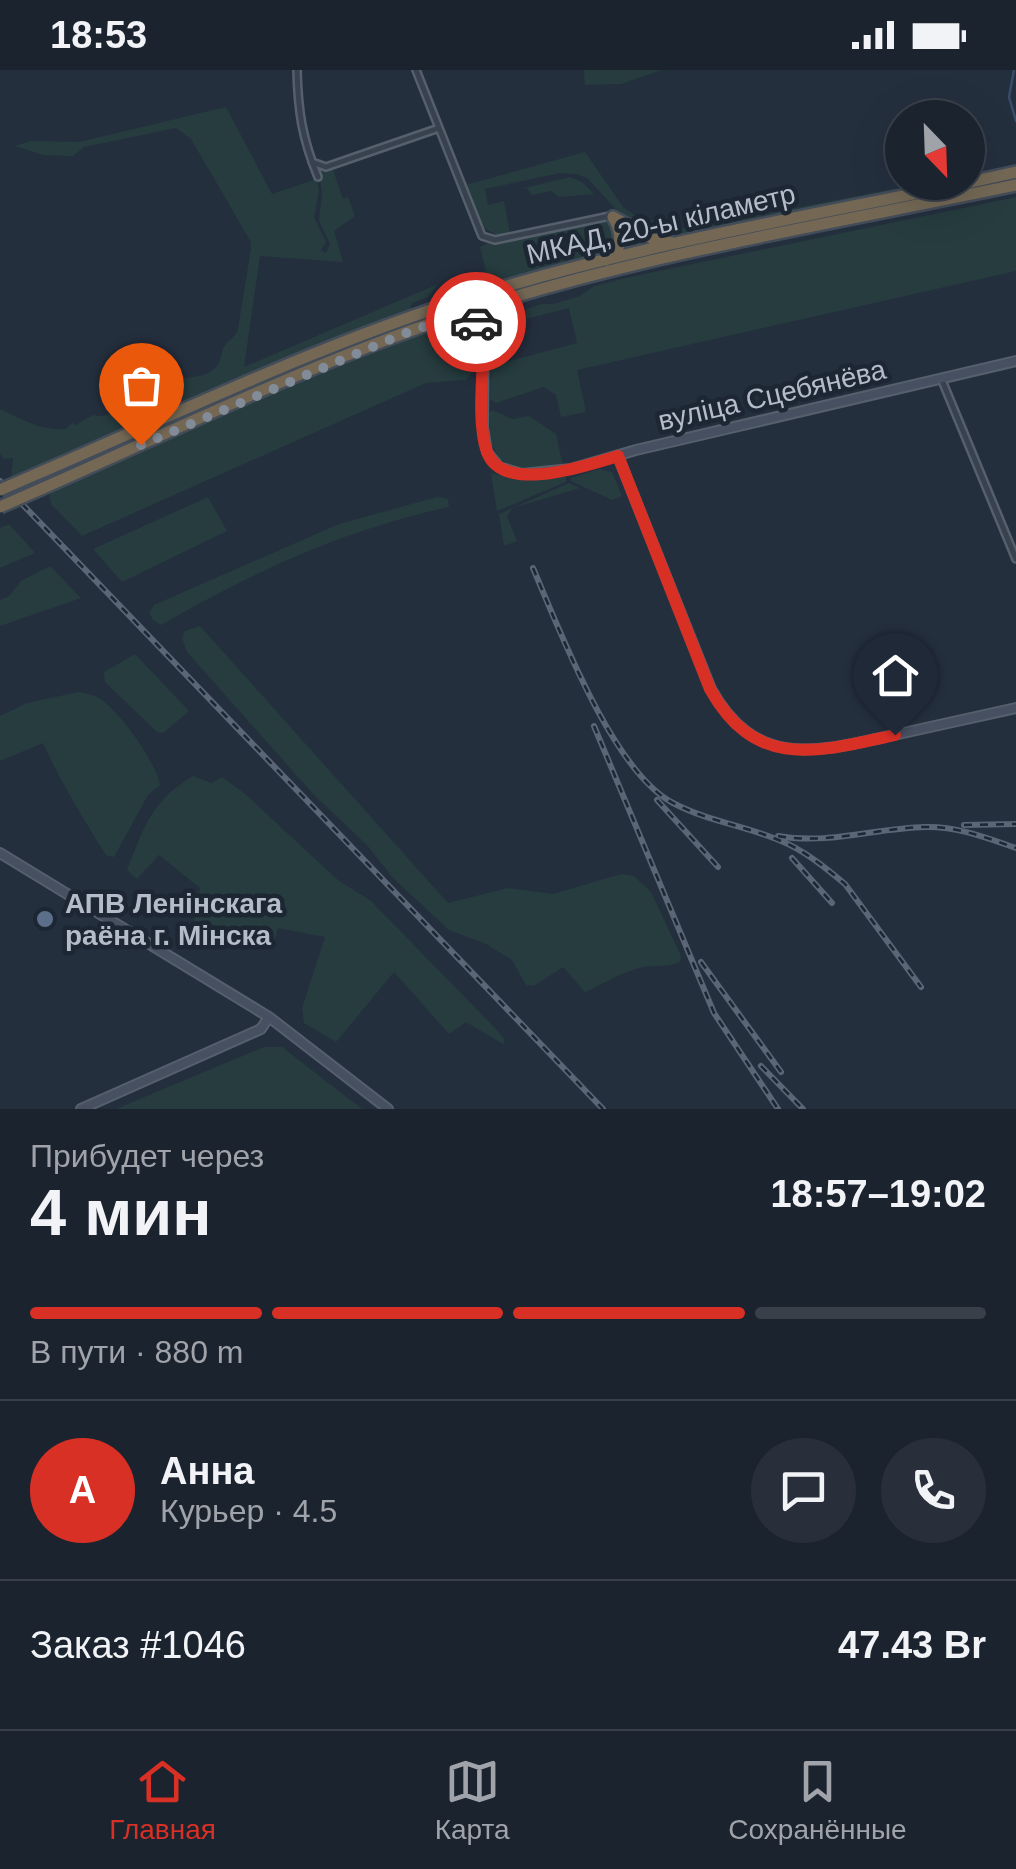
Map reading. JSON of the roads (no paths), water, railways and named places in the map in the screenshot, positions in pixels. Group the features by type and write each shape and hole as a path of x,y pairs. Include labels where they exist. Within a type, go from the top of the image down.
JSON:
{"highway":[{"name":"МКАД, 20-ы кіламетр","path":"272,380 424,313 520,282 1016,172"},
{"name":"МКАД, 20-ы кіламетр","path":"272,380 448,318 646,263 1016,185"},
{"path":"613,217 663,243 684,243"},
{"path":"601,262 616,252 620,241 620,230 613,217"},
{"path":"484,333 488,314 513,298"},
{"path":"448,318 473,320 484,333"},
{"path":"0,490 272,380"},
{"path":"0,507 272,380"}],"street":[{"path":"298,70 295,91 318,178"},
{"path":"416,70 482,236 495,240 598,216 613,217"},
{"path":"312,162 326,167 438,128"},
{"name":"вуліца Сцебянёва","path":"484,333 483,427 487,452 499,467 522,474 553,472 1016,360"},
{"path":"940,378 1016,558"},
{"path":"618,456 710,689 723,711 751,736 804,752 842,748 1016,708"},
{"path":"0,853 269,1018 388,1109"},
{"path":"81,1109 261,1029 269,1018"}],"waterway":[{"path":"1014,70 1009,97 1016,121"}],"railway":[{"path":"0,481 603,1109"},
{"path":"533,568 590,697 629,762 651,787 686,809 781,841 823,866 845,884 921,987"},
{"path":"594,726 714,1013 778,1109"},
{"path":"657,800 718,867"},
{"path":"964,825 1016,824"},
{"path":"778,836 815,839 937,827 972,833 1016,848"},
{"path":"792,858 832,903"},
{"path":"701,962 781,1072"},
{"path":"761,1066 803,1109"}],"place":[{"name":"АПВ Ленінскага раёна г. Мінска","path":"45,919"}]}
